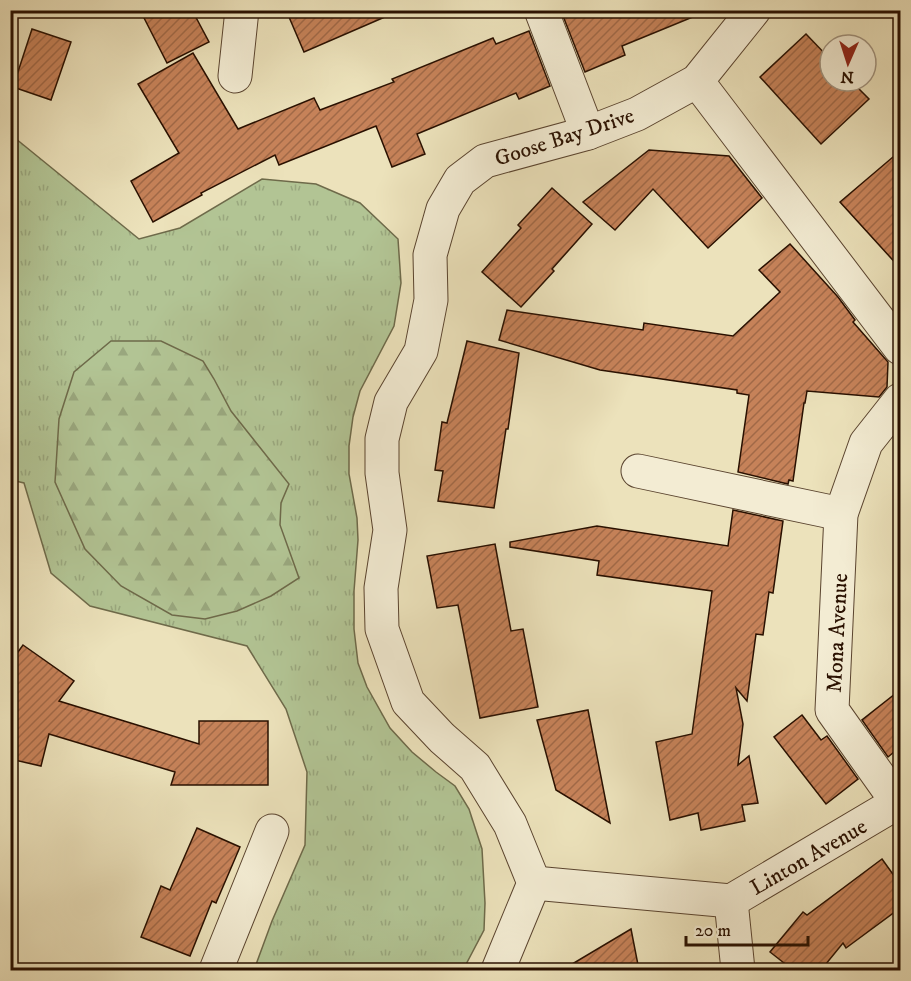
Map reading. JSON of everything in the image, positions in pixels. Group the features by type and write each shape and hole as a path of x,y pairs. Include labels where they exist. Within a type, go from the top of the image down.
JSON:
{"street":[{"path":"235,76 242,10"},
{"path":"541,10 588,133"},
{"name":"Goose Bay Drive","path":"534,883 510,825 475,767 442,738 408,702 382,628 381,588 390,530 382,472 382,439 391,402 421,351 431,300 430,255 443,209 460,180 485,160 588,133 637,114 697,81 754,10"},
{"path":"697,81 900,348"},
{"name":"Mona Avenue","path":"899,802 832,710 841,514 866,443 900,399"},
{"path":"638,471 841,514"},
{"name":"Linton Avenue","path":"534,883 732,901 899,802"},
{"path":"216,970 272,831"},
{"path":"498,970 534,883"},
{"path":"732,901 738,970"}],"green space":[{"path":"10,134 139,239 180,228 262,179 316,184 360,203 398,239 401,283 394,326 360,391 349,446 349,474 357,518 358,540 354,629 358,663 367,687 390,728 412,752 455,786 469,809 482,849 484,930 463,970 254,970 272,921 305,845 307,772 286,709 247,646 90,606 51,573 24,483 11,480"},
{"path":"111,341 161,341 203,361 231,411 289,484 281,503 280,525 299,578 271,596 237,611 205,619 172,615 121,586 85,549 55,482 59,419 74,372"}],"building":[{"path":"140,10 192,10 209,42 167,63"},
{"path":"286,10 401,10 304,52"},
{"path":"577,10 705,10 705,12 622,46 625,55 585,72 563,16"},
{"path":"32,29 71,42 51,100 13,87"},
{"path":"529,31 550,86 519,99 516,93 417,134 425,154 392,167 376,126 279,165 275,155 201,193 202,195 153,222 131,181 179,153 138,84 193,53 238,129 314,98 320,110 394,82 392,79 493,38 496,44"},
{"path":"806,34 818,46 818,93 863,93 869,99 821,144 760,77"},
{"path":"649,150 729,156 762,198 708,248 653,189 615,230 583,202"},
{"path":"900,151 900,268 840,202"},
{"path":"552,188 592,224 521,307 482,272 521,228 518,225"},
{"path":"790,244 838,297 855,320 853,322 888,362 887,387 879,397 807,391 793,481 789,480 788,484 738,472 749,395 737,393 737,390 600,370 499,340 507,310 643,330 644,323 733,336 780,292 759,270"},
{"path":"467,341 519,353 494,508 438,501 443,471 435,470 442,422 447,423"},
{"path":"733,510 783,521 773,593 769,592 763,635 756,634 747,701 736,688 743,724 738,765 749,756 758,803 742,805 745,821 701,830 698,813 670,820 656,742 692,734 712,591 597,575 599,561 510,547 510,542 597,526 728,546"},
{"path":"495,544 511,631 523,629 538,707 480,718 458,605 437,608 427,556"},
{"path":"23,645 74,681 59,701 199,744 199,721 268,721 268,785 171,785 175,772 49,734 41,766 10,759 10,742 17,715 10,710 10,663"},
{"path":"900,690 900,747 888,757 862,720"},
{"path":"588,710 610,823 556,790 537,720"},
{"path":"802,715 821,740 827,736 858,779 826,804 774,737"},
{"path":"197,828 240,847 216,903 212,901 190,956 141,937 161,886 170,890"},
{"path":"882,859 900,884 900,908 846,948 843,943 821,970 793,970 770,952 803,912 807,915"},
{"path":"631,929 639,970 562,970"}]}
